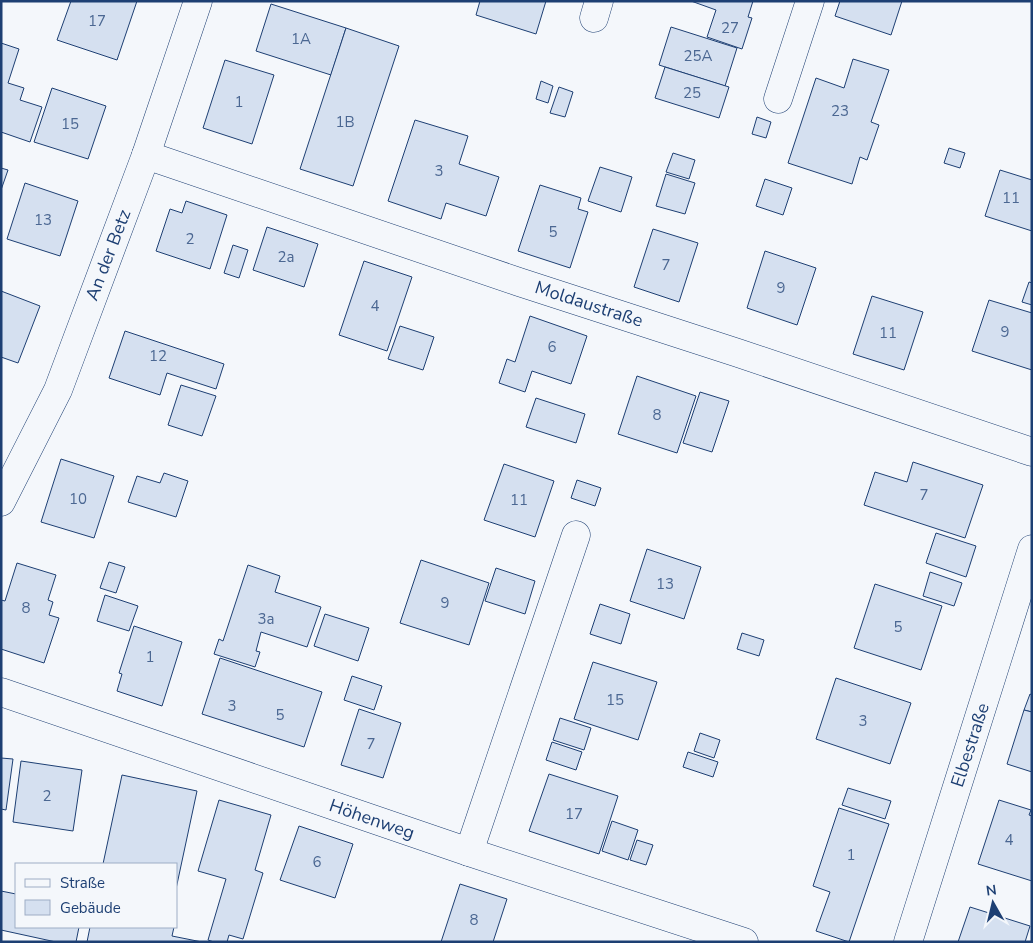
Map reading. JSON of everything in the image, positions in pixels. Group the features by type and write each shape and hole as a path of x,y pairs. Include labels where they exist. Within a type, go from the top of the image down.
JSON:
{"street":[{"name":"An der Betz","path":"1,502 58,390 146,156 198,1"},
{"path":"778,99 810,1"},
{"name":"Moldaustraße","path":"146,156 1032,452"},
{"path":"469,852 576,535"},
{"name":"Elbestraße","path":"908,942 1032,549"},
{"name":"Höhenweg","path":"1,692 469,852 744,942"}],"building":[{"path":"71,1 137,1 117,60 57,40"},
{"path":"480,1 546,1 536,34 476,15"},
{"path":"691,1 753,1 748,17 752,18 742,49 707,37 716,10"},
{"path":"840,1 902,1 891,35 835,16"},
{"path":"271,4 346,28 331,75 256,51"},
{"path":"671,27 737,48 725,86 659,65"},
{"path":"346,28 399,46 353,186 300,169"},
{"path":"1,43 19,49 8,83 24,88 20,100 42,107 30,142 1,132"},
{"path":"853,59 889,70 871,122 879,125 867,160 860,157 852,184 788,163 816,78 844,88"},
{"path":"225,60 274,75 252,144 203,128"},
{"path":"665,67 729,87 719,118 655,98"},
{"path":"541,81 553,86 548,103 536,99"},
{"path":"559,87 573,92 565,117 550,113"},
{"path":"52,88 106,106 88,159 34,142"},
{"path":"757,117 771,122 766,138 752,134"},
{"path":"415,120 468,136 459,164 499,177 486,216 446,203 441,219 388,201"},
{"path":"949,148 965,153 960,168 944,163"},
{"path":"673,153 695,160 689,179 666,172"},
{"path":"600,167 632,177 621,212 588,201"},
{"path":"1,168 8,170 1,190"},
{"path":"1000,170 1032,180 1032,231 985,216"},
{"path":"666,174 695,183 685,214 656,206"},
{"path":"765,179 792,188 783,215 756,206"},
{"path":"25,183 78,201 60,256 7,239"},
{"path":"540,185 581,198 578,209 588,212 570,268 518,251"},
{"path":"186,201 227,215 210,269 156,251 170,209 182,213"},
{"path":"267,227 318,244 304,287 253,270"},
{"path":"653,229 698,243 679,302 634,287"},
{"path":"233,245 248,250 239,278 224,273"},
{"path":"765,251 816,268 797,325 747,308"},
{"path":"364,261 412,277 387,351 339,335"},
{"path":"1029,282 1032,283 1032,305 1022,302"},
{"path":"1,291 40,306 18,363 1,357"},
{"path":"872,296 923,312 904,370 853,354"},
{"path":"989,300 1032,313 1032,370 972,351"},
{"path":"530,316 587,336 571,384 532,371 525,392 499,383 507,359 515,362"},
{"path":"400,326 434,337 423,370 388,359"},
{"path":"125,331 224,364 216,389 167,373 160,395 109,378"},
{"path":"637,376 696,396 677,453 618,434"},
{"path":"181,385 216,396 202,436 168,425"},
{"path":"700,392 729,401 712,452 683,443"},
{"path":"536,398 585,414 576,443 526,427"},
{"path":"61,459 114,476 94,538 41,522"},
{"path":"913,462 983,485 965,538 864,505 875,472 907,482"},
{"path":"504,464 554,481 535,537 484,520"},
{"path":"164,473 188,481 176,517 128,502 137,476 160,483"},
{"path":"577,480 601,488 595,506 571,498"},
{"path":"936,533 976,546 966,577 926,563"},
{"path":"647,549 701,567 684,619 630,601"},
{"path":"421,560 489,583 469,645 400,623"},
{"path":"109,562 125,567 116,593 100,588"},
{"path":"17,563 56,575 48,600 53,602 49,615 59,618 44,663 1,649 1,600 5,601"},
{"path":"248,565 280,576 275,592 321,607 307,647 261,632 256,651 260,652 255,667 214,654 219,639 223,641"},
{"path":"496,568 535,581 525,614 485,601"},
{"path":"930,572 962,583 954,606 923,596"},
{"path":"875,584 942,606 921,670 854,648"},
{"path":"105,595 138,606 129,631 97,621"},
{"path":"600,604 630,614 621,644 590,634"},
{"path":"325,614 369,628 358,661 314,646"},
{"path":"134,626 182,642 162,706 117,691 122,674 119,673"},
{"path":"742,633 764,640 759,656 737,649"},
{"path":"220,658 322,692 304,747 202,714"},
{"path":"593,662 657,682 638,740 574,719"},
{"path":"352,676 382,686 374,710 344,700"},
{"path":"836,678 911,703 890,764 816,739"},
{"path":"1030,694 1032,695 1032,712 1024,710"},
{"path":"359,709 401,723 383,778 341,765"},
{"path":"1024,710 1032,712 1032,772 1007,764"},
{"path":"560,718 591,728 584,750 553,740"},
{"path":"700,733 720,740 714,758 694,751"},
{"path":"552,742 582,752 576,770 546,760"},
{"path":"688,752 718,762 713,777 683,767"},
{"path":"1,758 13,759 6,810 1,809"},
{"path":"21,761 82,770 73,831 13,822"},
{"path":"549,774 618,796 599,854 529,831"},
{"path":"122,775 197,791 178,880 178,863 103,863"},
{"path":"848,788 891,801 885,819 842,805"},
{"path":"219,800 271,815 255,870 263,873 243,939 229,935 227,942 208,940 226,879 198,871"},
{"path":"999,800 1031,810 1029,815 1032,816 1032,881 978,864"},
{"path":"839,808 889,824 849,942 816,931 830,892 813,886"},
{"path":"612,821 638,830 628,860 602,851"},
{"path":"299,826 353,844 335,898 280,880"},
{"path":"637,840 653,845 646,865 630,860"},
{"path":"460,884 507,899 493,942 441,942"},
{"path":"1,891 15,894 15,928 79,928 76,942 56,942 1,930"},
{"path":"970,907 1030,926 1025,942 958,942"},
{"path":"90,928 174,928 172,936 202,942 87,942"}]}
